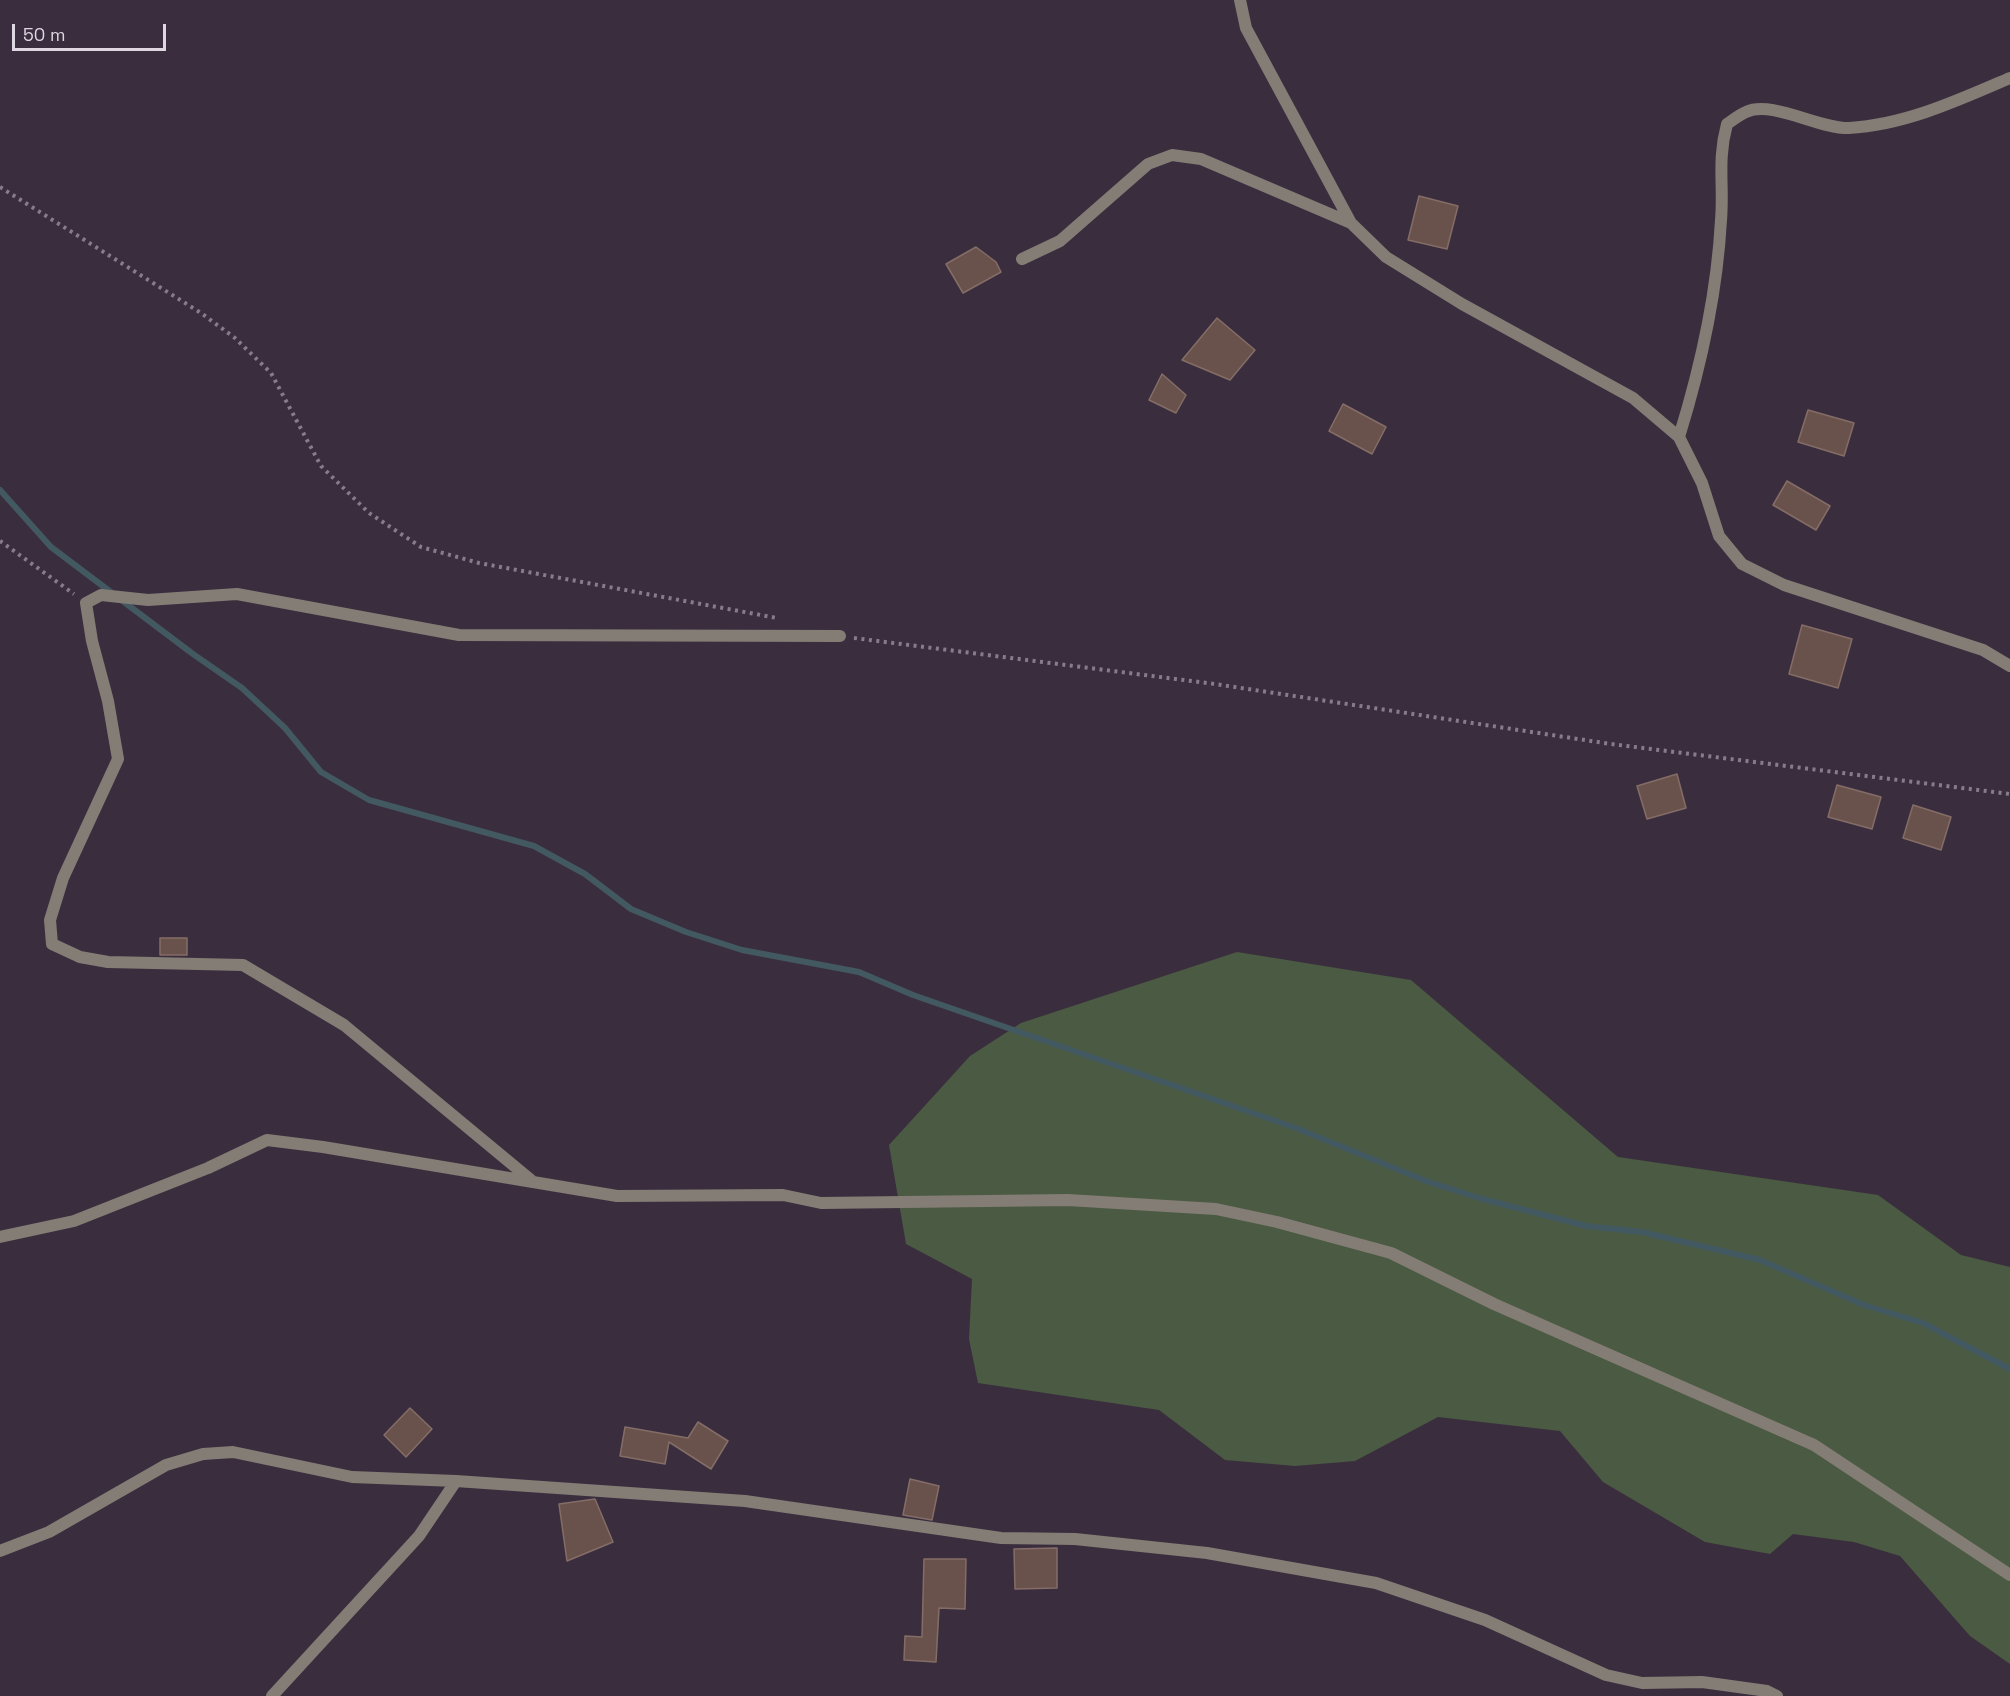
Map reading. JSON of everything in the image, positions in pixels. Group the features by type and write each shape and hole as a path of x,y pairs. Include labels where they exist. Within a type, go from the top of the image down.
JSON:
{"street":[{"path":"1240,0 1246,28 1351,223 1386,257 1462,304 1633,398 1679,437 1702,483 1719,536 1742,564 1784,585 1983,650 2010,666"},
{"path":"1679,437 1695,386 1712,308 1722,219 1720,150 1726,124 1753,110 1771,111 1830,126 1849,128 1918,115 2010,78"},
{"path":"1022,259 1060,241 1148,164 1172,155 1200,159 1351,223"},
{"path":"533,1181 344,1025 243,965 108,962 80,957 52,945 50,921 63,878 118,759 108,701 92,641 87,603 101,595 148,600 237,594 459,635 840,636"},
{"path":"0,1237 74,1221 208,1168 267,1140 323,1147 617,1196 783,1195 821,1203 1068,1200 1216,1209 1277,1222 1391,1253 1494,1304 1815,1445 2010,1575"},
{"path":"0,1551 49,1532 166,1465 203,1454 233,1452 352,1477 456,1481 745,1501 1001,1538 1075,1539 1207,1554 1376,1583 1485,1620 1606,1675 1642,1683 1702,1682 1767,1691 1777,1696"},
{"path":"272,1696 419,1536 456,1481"}],"path":[{"path":"0,187 201,312 235,338 272,373 321,466 369,513 421,547 479,563 757,613 788,621"},
{"path":"0,541 87,603"},
{"path":"840,636 1215,684 1611,744 2010,794"}],"green space":[{"path":"1237,952 1411,980 1618,1157 1878,1195 1961,1255 2010,1267 2010,1664 1970,1636 1900,1556 1854,1542 1793,1534 1770,1554 1705,1542 1603,1482 1560,1431 1438,1417 1355,1461 1295,1466 1225,1460 1159,1410 978,1383 969,1339 972,1279 906,1244 889,1145 970,1056 1021,1023"}],"building":[{"path":"1419,196 1458,206 1447,249 1408,240"},
{"path":"976,247 996,262 1001,272 963,293 946,264"},
{"path":"1217,318 1255,350 1230,380 1182,360"},
{"path":"1162,374 1186,395 1176,413 1149,400"},
{"path":"1343,404 1386,427 1372,454 1329,431"},
{"path":"1808,410 1854,423 1844,456 1798,442"},
{"path":"1787,481 1830,506 1816,530 1773,505"},
{"path":"1802,625 1852,639 1838,688 1789,674"},
{"path":"1677,774 1686,808 1647,819 1637,786"},
{"path":"1837,785 1881,797 1872,829 1828,817"},
{"path":"1913,805 1951,817 1941,850 1903,838"},
{"path":"160,938 187,938 187,955 160,955"},
{"path":"410,1408 432,1429 406,1457 384,1435"},
{"path":"698,1422 728,1441 711,1469 669,1442 665,1464 620,1456 625,1427 688,1438"},
{"path":"910,1479 939,1486 932,1520 903,1515"},
{"path":"595,1499 613,1542 567,1561 559,1504"},
{"path":"1057,1548 1057,1588 1015,1589 1014,1549"},
{"path":"924,1559 966,1559 965,1609 939,1608 936,1662 904,1660 905,1636 922,1637"}],"waterway":[{"path":"0,490 51,547 242,688 285,728 321,772 369,800 534,846 585,874 631,909 686,932 742,950 859,972 913,995 1296,1128 1426,1181 1479,1198 1586,1226 1642,1232 1760,1260 1864,1305 1923,1323 2010,1369"}]}
